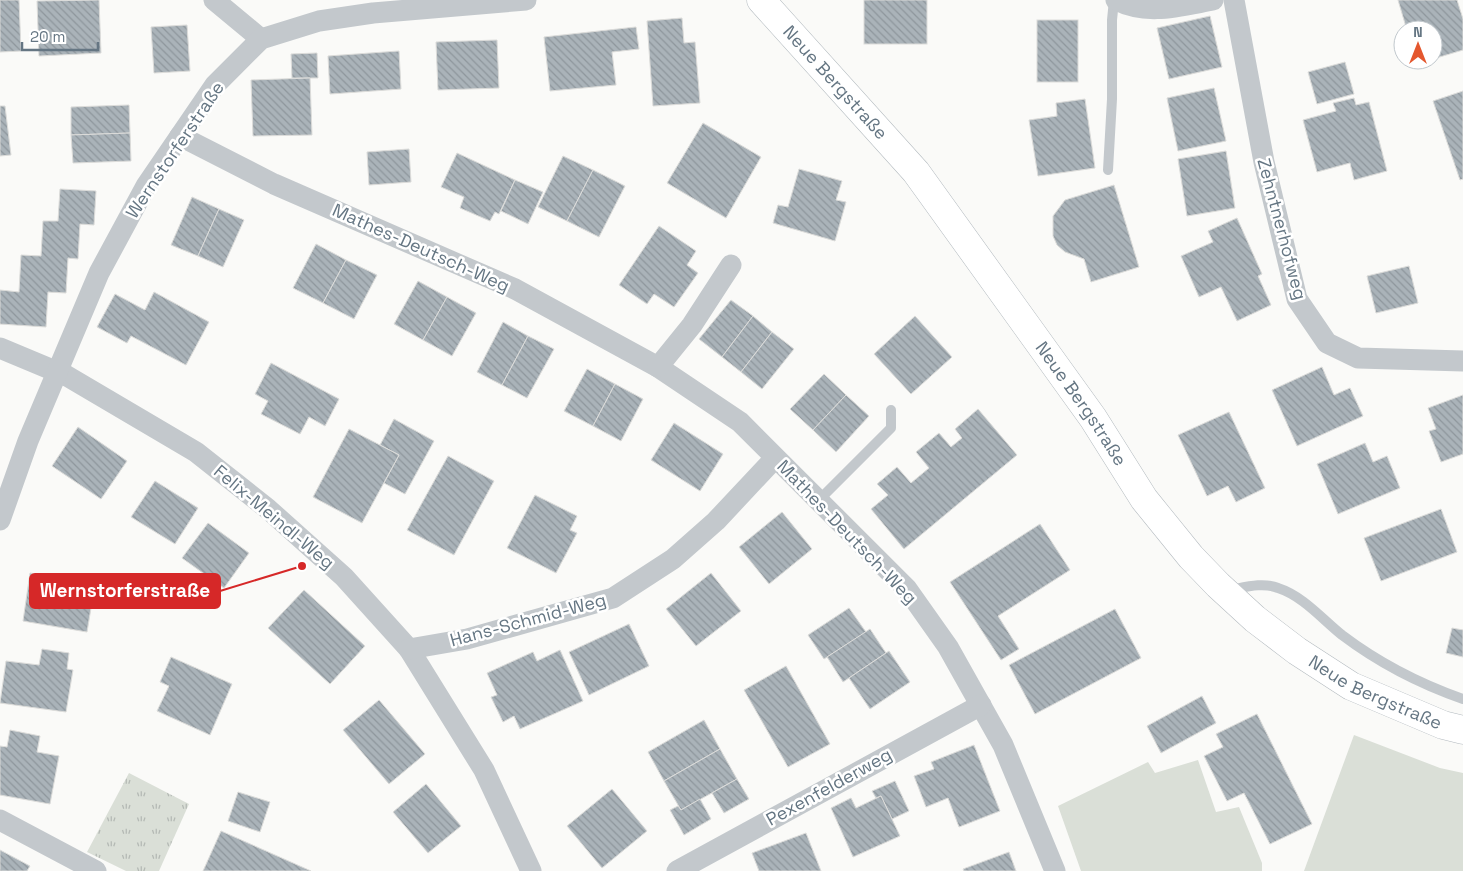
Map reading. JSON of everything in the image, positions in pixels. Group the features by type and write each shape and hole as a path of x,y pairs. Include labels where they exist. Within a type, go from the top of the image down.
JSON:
{"street":[{"path":"214,0 261,39"},
{"name":"Wernstorferstraße","path":"0,520 28,440 56,371 99,273 146,186 215,85 261,39 319,21 526,0"},
{"name":"Neue Bergstraße","path":"760,0 916,172 1092,418 1144,499 1191,557 1255,619 1297,651 1351,686 1443,725 1463,730"},
{"path":"1115,0 1146,9 1172,8 1212,0"},
{"name":"Zehntnerhofweg","path":"1234,0 1264,162 1297,299 1328,344 1358,358 1463,361"},
{"name":"Mathes-Deutsch-Weg","path":"180,136 274,184 515,289 658,367 740,422 907,589 948,647 1003,745 1055,871"},
{"path":"658,367 692,325 731,264"},
{"name":"Felix-Meindl-Weg","path":"0,348 56,371 196,452 268,509 344,577 409,650 484,770 531,871"},
{"name":"Hans-Schmid-Weg","path":"409,650 467,639 613,598 673,559 716,521 775,458"},
{"name":"Pexenfelderweg","path":"676,871 982,705"},
{"path":"0,820 96,871"}],"lane":[{"path":"1108,170 1112,99 1112,20 1115,0"},
{"path":"818,501 891,428 891,410"},
{"path":"1224,591 1268,585 1280,588 1298,598 1370,655 1438,690 1463,699"}],"green space":[{"path":"1354,735 1440,768 1463,773 1463,871 1304,871"},
{"path":"1198,760 1216,812 1239,807 1262,863 1262,871 1081,871 1058,806 1148,762 1155,773"},
{"path":"129,773 189,804 159,871 126,871 87,852"}],"building":[{"path":"0,0 19,0 21,51 0,52"},
{"path":"99,0 101,53 39,56 37,1"},
{"path":"864,0 927,0 927,44 864,44"},
{"path":"1398,0 1457,0 1463,19 1463,50 1443,56 1443,20 1404,20"},
{"path":"1210,16 1222,67 1169,79 1157,28"},
{"path":"682,18 684,43 695,42 700,103 653,106 647,21"},
{"path":"1037,20 1078,20 1078,82 1037,82"},
{"path":"187,25 190,71 154,73 151,27"},
{"path":"636,27 639,49 612,52 616,85 550,91 544,37"},
{"path":"497,40 499,88 438,90 436,42"},
{"path":"399,51 401,89 330,94 328,56"},
{"path":"317,53 318,78 292,78 291,54"},
{"path":"1345,62 1354,94 1317,104 1308,72"},
{"path":"310,78 312,135 253,136 251,80"},
{"path":"1214,88 1226,141 1178,151 1167,98"},
{"path":"1463,91 1463,179 1460,180 1433,101"},
{"path":"1354,98 1356,105 1369,102 1387,171 1354,180 1350,163 1317,172 1303,120 1336,111 1333,103"},
{"path":"1085,99 1095,168 1038,176 1029,120 1057,116 1056,103"},
{"path":"129,105 130,133 71,135 71,107"},
{"path":"0,106 5,106 11,155 0,156"},
{"path":"703,123 761,157 726,218 667,183"},
{"path":"130,133 131,161 73,163 71,135"},
{"path":"409,149 411,182 369,185 367,152"},
{"path":"1226,151 1235,208 1187,216 1178,159"},
{"path":"457,153 515,180 499,214 495,212 490,221 460,208 464,197 441,187"},
{"path":"563,156 593,170 567,221 538,207"},
{"path":"799,169 842,181 836,200 846,202 835,241 773,223 778,205 788,207"},
{"path":"593,170 625,186 599,237 567,221"},
{"path":"515,180 543,192 528,224 501,211"},
{"path":"1114,185 1139,267 1091,282 1084,259 1065,252 1057,245 1053,236 1053,216 1065,200"},
{"path":"60,189 96,191 94,225 80,224 78,259 68,258 66,293 48,292 46,327 0,324 0,290 19,292 21,255 41,256 43,221 58,221"},
{"path":"192,197 219,209 198,256 171,245"},
{"path":"219,209 244,220 223,267 198,256"},
{"path":"1237,218 1262,274 1258,276 1271,305 1237,321 1221,287 1199,297 1181,256 1213,242 1208,231"},
{"path":"659,226 696,251 687,265 698,273 674,307 654,294 647,304 619,285"},
{"path":"316,244 346,260 323,303 293,288"},
{"path":"346,260 377,275 354,319 323,303"},
{"path":"1409,266 1418,303 1376,313 1367,276"},
{"path":"418,281 447,297 423,340 394,324"},
{"path":"154,292 209,322 186,365 131,336 127,343 97,327 115,294 145,310"},
{"path":"447,297 476,313 452,356 423,340"},
{"path":"731,300 753,316 722,357 699,339"},
{"path":"753,316 772,332 741,372 722,357"},
{"path":"915,316 952,357 911,394 874,354"},
{"path":"503,322 528,336 502,385 477,372"},
{"path":"772,332 794,349 762,389 741,372"},
{"path":"528,336 554,349 527,398 502,385"},
{"path":"271,363 339,399 325,426 309,417 300,434 261,414 268,401 255,394"},
{"path":"1322,367 1334,395 1350,388 1363,416 1297,446 1272,390"},
{"path":"587,369 615,384 593,426 564,411"},
{"path":"824,374 846,395 813,430 790,409"},
{"path":"615,384 643,399 621,441 593,426"},
{"path":"846,395 869,416 836,452 813,430"},
{"path":"1463,395 1463,454 1441,462 1429,431 1436,429 1428,408"},
{"path":"978,409 1017,455 904,549 871,509 888,495 877,484 897,467 911,483 929,468 916,452 939,433 951,447 962,438 955,429"},
{"path":"1229,412 1265,488 1236,502 1228,486 1207,496 1178,435"},
{"path":"394,419 434,441 405,494 384,483 399,455 380,445"},
{"path":"674,423 723,454 700,491 651,460"},
{"path":"78,427 127,461 101,499 52,466"},
{"path":"349,429 399,455 362,523 313,497"},
{"path":"1365,443 1373,462 1387,456 1400,488 1338,514 1317,464"},
{"path":"448,456 494,481 454,555 407,530"},
{"path":"155,481 198,508 175,544 131,517"},
{"path":"535,495 577,516 570,530 577,533 556,573 507,548"},
{"path":"1441,509 1457,552 1381,581 1364,538"},
{"path":"782,512 812,549 769,584 739,547"},
{"path":"208,523 249,553 224,588 182,558"},
{"path":"1040,524 1070,570 998,616 1019,649 1001,660 950,582"},
{"path":"30,573 95,584 87,632 23,621"},
{"path":"711,573 741,611 696,646 666,609"},
{"path":"304,590 365,646 330,684 268,628"},
{"path":"849,608 866,632 824,659 808,635"},
{"path":"1115,609 1141,658 1035,714 1009,665"},
{"path":"629,624 649,666 589,695 569,652"},
{"path":"1452,628 1463,630 1463,657 1446,653"},
{"path":"870,629 886,653 843,682 827,657"},
{"path":"42,649 69,653 67,669 73,670 66,712 0,703 6,661 39,665"},
{"path":"560,650 583,701 520,729 514,716 503,722 491,697 497,695 487,673 533,652 537,661"},
{"path":"889,651 910,682 870,709 849,678"},
{"path":"171,657 232,684 210,735 157,711 169,686 160,682"},
{"path":"786,666 830,744 788,767 744,690"},
{"path":"1202,696 1216,723 1161,753 1147,726"},
{"path":"379,700 425,754 389,784 343,730"},
{"path":"1257,714 1312,824 1270,844 1244,793 1227,801 1204,756 1223,747 1216,734"},
{"path":"704,720 720,749 664,781 648,752"},
{"path":"10,730 40,736 37,752 59,756 50,804 0,795 0,746 7,747"},
{"path":"974,745 1000,811 959,827 948,798 926,807 914,776 934,769 931,762"},
{"path":"720,749 737,779 681,810 664,781"},
{"path":"737,779 749,799 724,813 712,793"},
{"path":"895,781 909,811 892,819 881,796 876,798 872,791"},
{"path":"426,784 461,826 428,853 393,812"},
{"path":"612,789 647,831 602,868 567,826"},
{"path":"238,792 270,802 260,832 228,821"},
{"path":"881,796 900,836 853,857 831,808 851,798 856,808"},
{"path":"700,799 711,819 684,835 670,810 678,806 681,810"},
{"path":"221,831 311,871 203,871"},
{"path":"806,833 821,871 759,871 752,853"},
{"path":"0,850 30,866 27,871 0,871"},
{"path":"1009,852 1016,871 964,871 963,869"}],"place":[{"name":"Wernstorferstraße","path":"302,566"}]}
